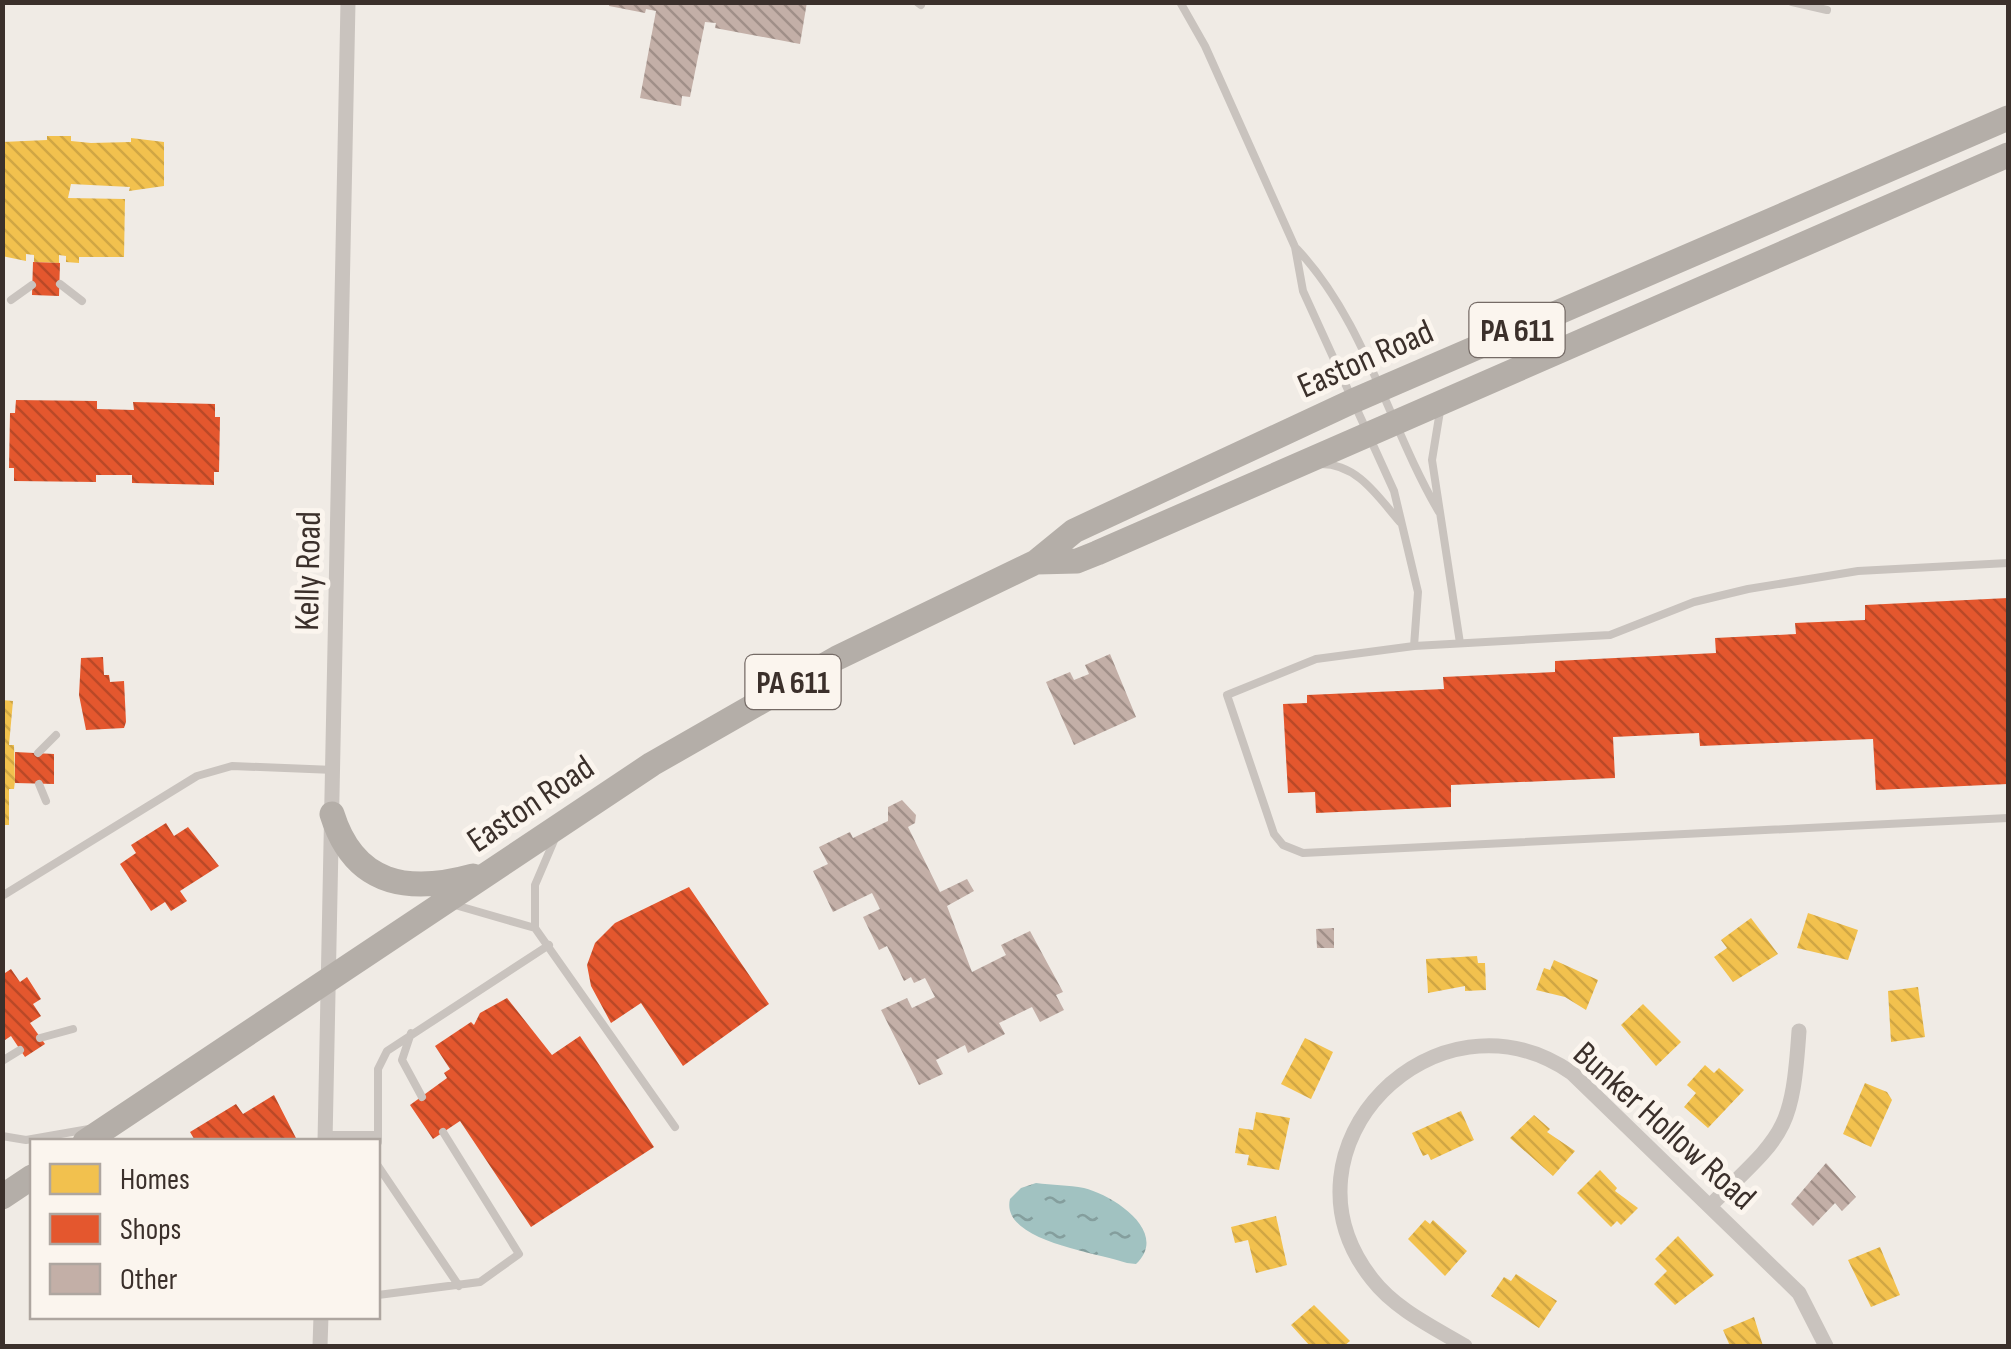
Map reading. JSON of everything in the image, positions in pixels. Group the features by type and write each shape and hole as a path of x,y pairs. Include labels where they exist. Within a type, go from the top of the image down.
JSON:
{"highway":[{"name":"Easton Road","path":"88,1139 740,710 837,658 1036,562 1074,531 1352,400 2008,118"},
{"name":"Easton Road","path":"1036,562 1076,561 1097,554 2008,155"},
{"path":"332,814 352,856 376,876 431,884 492,870"},
{"path":"2,1197 30,1177"}],"street":[{"name":"Kelly Road","path":"325,1138 348,2"},
{"path":"1711,1205 1784,1127 1795,1090 1799,1030"},
{"name":"Bunker Hollow Road","path":"1464,1346 1383,1293 1360,1262 1343,1213 1342,1173 1352,1134 1373,1100 1408,1068 1426,1058 1475,1046 1538,1054 1572,1073 1799,1294 1826,1346"},
{"path":"320,1346 321,1319"}],"lane":[{"path":"1180,2 1206,46 1295,247 1303,290 1394,491 1418,592 1414,646"},
{"path":"1792,2 1826,10"},
{"path":"1295,247 1322,275 1439,512"},
{"path":"60,284 82,301"},
{"path":"10,300 32,285"},
{"path":"1442,402 1432,460 1460,644"},
{"path":"1297,464 1330,464 1349,471 1364,481 1401,523"},
{"path":"2008,563 1858,571 1694,602 1610,634 1414,646 1316,659 1227,695 1265,813 1274,834 1293,852 1455,848 2008,818"},
{"path":"38,753 56,735"},
{"path":"2,896 197,776 232,766 334,770"},
{"path":"39,784 46,802"},
{"path":"535,928 535,885 562,824"},
{"path":"446,901 535,928 674,1127"},
{"path":"325,1138 378,1138 378,1069 386,1051 549,945"},
{"path":"40,1038 73,1030"},
{"path":"411,1034 402,1060 422,1097"},
{"path":"2,1061 20,1050"},
{"path":"2,1136 42,1138 112,1123"},
{"path":"380,1295 480,1282 519,1254 444,1132"},
{"path":"380,1169 459,1286"}],"water":[{"path":"1036,1183 1084,1188 1109,1198 1142,1228 1145,1252 1136,1264 1127,1263 1034,1235 1011,1213 1010,1199 1021,1188"}],"building: Homes":[{"path":"47,136 71,136 71,141 91,143 131,142 131,138 164,142 164,186 129,191 130,187 71,184 68,198 125,199 124,257 79,257 79,263 66,262 66,256 59,255 59,263 34,262 34,255 26,254 26,261 2,256 2,142 47,140"},
{"path":"2,700 13,701 9,745 14,745 15,781 14,789 9,789 9,825 2,825"},
{"path":"1808,913 1858,930 1848,960 1797,948"},
{"path":"1751,918 1778,954 1733,982 1714,957 1727,948 1721,940"},
{"path":"1477,956 1478,963 1485,963 1486,990 1465,991 1465,986 1428,993 1426,959"},
{"path":"1554,960 1598,980 1586,1010 1565,997 1536,990 1544,968 1550,970"},
{"path":"1918,987 1925,1037 1891,1042 1888,991"},
{"path":"1643,1004 1681,1042 1656,1066 1621,1025"},
{"path":"1305,1038 1333,1052 1311,1099 1281,1084"},
{"path":"1705,1065 1714,1073 1719,1068 1744,1090 1708,1128 1684,1107 1696,1093 1687,1085"},
{"path":"1865,1083 1887,1092 1892,1100 1871,1147 1843,1134"},
{"path":"1461,1111 1474,1140 1431,1160 1428,1154 1423,1156 1412,1133"},
{"path":"1256,1112 1290,1118 1279,1170 1247,1165 1249,1155 1235,1153 1239,1128 1253,1130"},
{"path":"1534,1115 1550,1129 1547,1132 1575,1151 1553,1176 1510,1138"},
{"path":"1600,1170 1617,1188 1615,1191 1638,1208 1621,1225 1617,1221 1611,1227 1577,1193"},
{"path":"1276,1216 1287,1265 1256,1273 1248,1240 1235,1243 1231,1227"},
{"path":"1425,1220 1430,1224 1433,1220 1467,1251 1445,1276 1408,1239"},
{"path":"1678,1236 1714,1275 1675,1305 1654,1284 1667,1271 1655,1259"},
{"path":"1880,1247 1900,1295 1871,1307 1848,1260"},
{"path":"1516,1274 1557,1301 1539,1328 1491,1296 1504,1277 1511,1281"},
{"path":"1314,1305 1350,1341 1344,1346 1310,1346 1291,1325"},
{"path":"1754,1317 1763,1346 1730,1346 1723,1330"}],"building: Shops":[{"path":"33,262 60,263 59,296 32,295"},
{"path":"16,400 97,401 97,409 134,410 133,402 215,404 215,417 220,417 219,472 214,472 214,485 132,483 132,475 96,475 96,482 14,481 14,468 9,468 10,413 15,413"},
{"path":"2008,598 2008,784 1876,790 1873,739 1700,746 1699,733 1613,737 1615,778 1451,785 1451,807 1316,813 1315,792 1288,793 1283,704 1307,703 1307,695 1444,689 1443,677 1555,672 1555,661 1716,653 1715,638 1796,634 1795,623 1865,620 1865,605"},
{"path":"103,657 104,675 109,675 110,682 124,681 126,722 124,728 86,730 79,695 81,658"},
{"path":"15,752 54,754 54,784 15,783"},
{"path":"166,823 174,836 188,827 219,866 180,891 187,901 171,911 165,902 151,911 120,864 136,853 131,845"},
{"path":"689,887 769,1004 683,1066 641,1003 611,1023 591,986 587,965 595,943 615,923"},
{"path":"11,969 20,982 27,977 41,999 33,1004 41,1016 30,1023 45,1044 25,1057 11,1036 2,1042 2,975"},
{"path":"507,998 552,1055 580,1036 654,1147 531,1227 460,1121 433,1139 410,1105 447,1078 444,1073 450,1069 435,1046 471,1022 474,1025 480,1013"},
{"path":"274,1095 296,1139 194,1139 190,1132 236,1104 243,1114"}],"building: Other":[{"path":"610,2 807,2 800,44 715,28 716,23 705,22 690,97 682,96 681,106 640,98 656,11 646,9 645,13 609,6"},
{"path":"1110,654 1136,717 1074,745 1046,682 1070,672 1074,680 1089,674 1085,665"},
{"path":"902,800 916,815 915,823 908,827 940,892 967,879 974,891 947,906 972,972 1006,955 1001,945 1030,931 1063,992 1056,995 1064,1010 1040,1022 1032,1007 999,1023 1005,1034 968,1053 965,1045 936,1060 943,1074 919,1085 881,1010 907,998 912,1008 935,997 925,978 914,983 911,977 904,981 887,946 879,950 863,917 880,909 872,893 833,912 813,871 828,864 819,847 850,832 853,838 888,821 888,807"},
{"path":"1334,928 1334,948 1317,948 1316,929"},
{"path":"1826,1163 1856,1197 1842,1211 1835,1203 1813,1226 1791,1204"}]}
